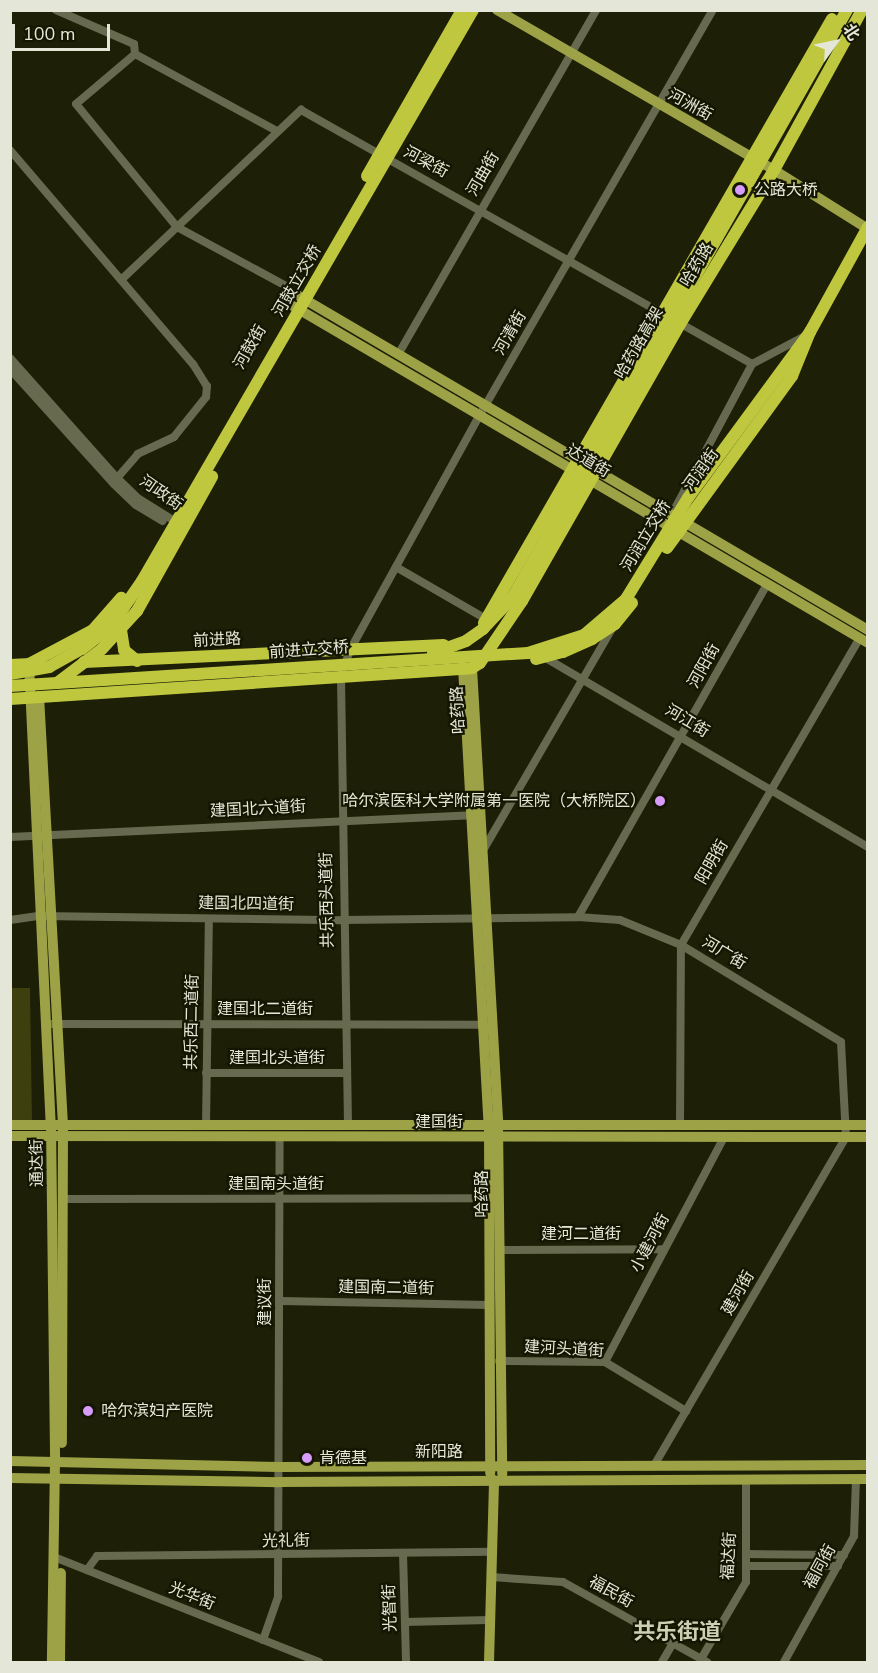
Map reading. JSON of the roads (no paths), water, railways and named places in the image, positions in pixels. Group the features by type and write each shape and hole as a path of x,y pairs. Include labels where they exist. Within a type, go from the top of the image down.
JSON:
{"highway":[{"name":"河鼓街","path":"29,664 93,630 106,618 132,584 462,10"},
{"name":"河鼓立交桥","path":"10,674 49,667 111,626 142,581 473,10"},
{"name":"河鼓街","path":"34,697 84,662 121,630 156,581 184,526 481,10"},
{"name":"哈药路","path":"471,666 475,643 486,620 837,10"},
{"name":"哈药路高架","path":"412,659 466,641 492,622 512,598 847,10"},
{"name":"哈药路","path":"471,666 496,641 680,324 774,170 862,10"},
{"name":"河润街","path":"544,657 573,649 609,623 792,376 810,332 867,228"},
{"name":"河润立交桥","path":"609,623 688,498 810,332"},
{"name":"前进立交桥","path":"10,686 528,653 573,639 609,623"},
{"path":"121,630 124,650 137,661"},
{"name":"前进路","path":"10,665 137,661 496,641"},
{"path":"10,699 471,666 544,657"}],"main road":[{"name":"河洲街","path":"497,10 774,170 867,228"},
{"path":"296,301 399,353 483,409"},
{"path":"309,308 483,409"},
{"name":"达道街","path":"483,409 865,637"},
{"name":"达道街","path":"592,475 672,514 682,526 766,586 865,637"},
{"name":"通达街","path":"29,664 34,697 52,1024 63,1130 58,1462 60,1662"},
{"name":"哈药路","path":"471,666 475,815 494,1125 499,1250 502,1467 496,1480 489,1662"},
{"name":"哈药路","path":"475,815 485,847 482,918 485,1025 494,1125"},
{"name":"通达街","path":"52,1024 51,1130 58,1462"},
{"name":"建国街","path":"10,1125 63,1130 348,1124 867,1125"},
{"name":"建国街","path":"10,1136 51,1130"},
{"name":"建国街","path":"63,1130 280,1137 723,1139 867,1137"},
{"name":"哈药路","path":"494,1137 490,1198 490,1467 496,1480"},
{"name":"新阳路","path":"10,1461 279,1467 867,1465"},
{"name":"新阳路","path":"10,1478 279,1482 862,1479"},
{"name":"通达街","path":"52,1662 58,1559"}],"street":[{"path":"56,10 134,44 135,54"},
{"name":"河曲街","path":"399,353 480,208 596,10"},
{"name":"河清街","path":"341,675 350,650 483,409 713,10"},
{"path":"135,54 278,131"},
{"path":"135,54 76,104 177,227 286,286"},
{"name":"河梁街","path":"121,280 301,110 480,208 752,364"},
{"path":"10,150 193,364 207,386 206,397 174,437 138,454 117,478"},
{"path":"752,364 810,332"},
{"name":"河政街","path":"10,358 117,478 139,499 168,521"},
{"name":"河润街","path":"672,514 752,364"},
{"name":"河政街","path":"10,369 114,484 136,505 168,521 184,526"},
{"path":"396,567 486,620"},
{"name":"河阳街","path":"578,916 766,586"},
{"name":"河润街","path":"485,847 582,680 609,623"},
{"name":"阳明街","path":"680,1126 681,945 770,791 865,637"},
{"name":"河江街","path":"544,657 867,848"},
{"name":"共乐西头道街","path":"341,675 341,820 348,1124"},
{"name":"建国北六道街","path":"10,837 475,815"},
{"name":"建国北四道街","path":"10,920 46,916 343,920 482,918"},
{"name":"河广街","path":"482,918 578,916 620,920 681,945 841,1042 846,1137"},
{"name":"共乐西二道街","path":"206,1126 209,919"},
{"name":"建国北二道街","path":"52,1024 485,1025"},
{"name":"建国北头道街","path":"206,1073 347,1073"},
{"name":"建议街","path":"263,1640 278,1597 280,1137"},
{"name":"建河街","path":"655,1464 846,1137"},
{"name":"小建河街","path":"604,1362 723,1139"},
{"name":"建国南头道街","path":"63,1198 280,1200 490,1198"},
{"name":"建河二道街","path":"499,1250 664,1249"},
{"name":"建国南二道街","path":"281,1301 490,1305"},
{"name":"建河头道街","path":"499,1361 604,1362 686,1411"},
{"name":"福达街","path":"704,1661 746,1582 746,1479"},
{"name":"福同街","path":"784,1662 854,1536 862,1479"},
{"name":"光礼街","path":"87,1570 97,1556 279,1556 492,1552"},
{"name":"光智街","path":"403,1553 406,1662"},
{"path":"746,1554 844,1555"},
{"name":"光华街","path":"58,1559 319,1662"},
{"path":"746,1566 838,1566"},
{"name":"福民街","path":"491,1577 563,1582 704,1661"},
{"path":"405,1622 489,1620"},
{"path":"662,1662 673,1643"}],"place":[{"name":"公路大桥","path":"740,190"},
{"name":"哈尔滨医科大学附属第一医院（大桥院区）","path":"660,801"},
{"name":"哈尔滨妇产医院","path":"88,1411"},
{"name":"肯德基","path":"307,1458"}],"district":[{"name":"共乐街道","path":"677,1633"}]}
